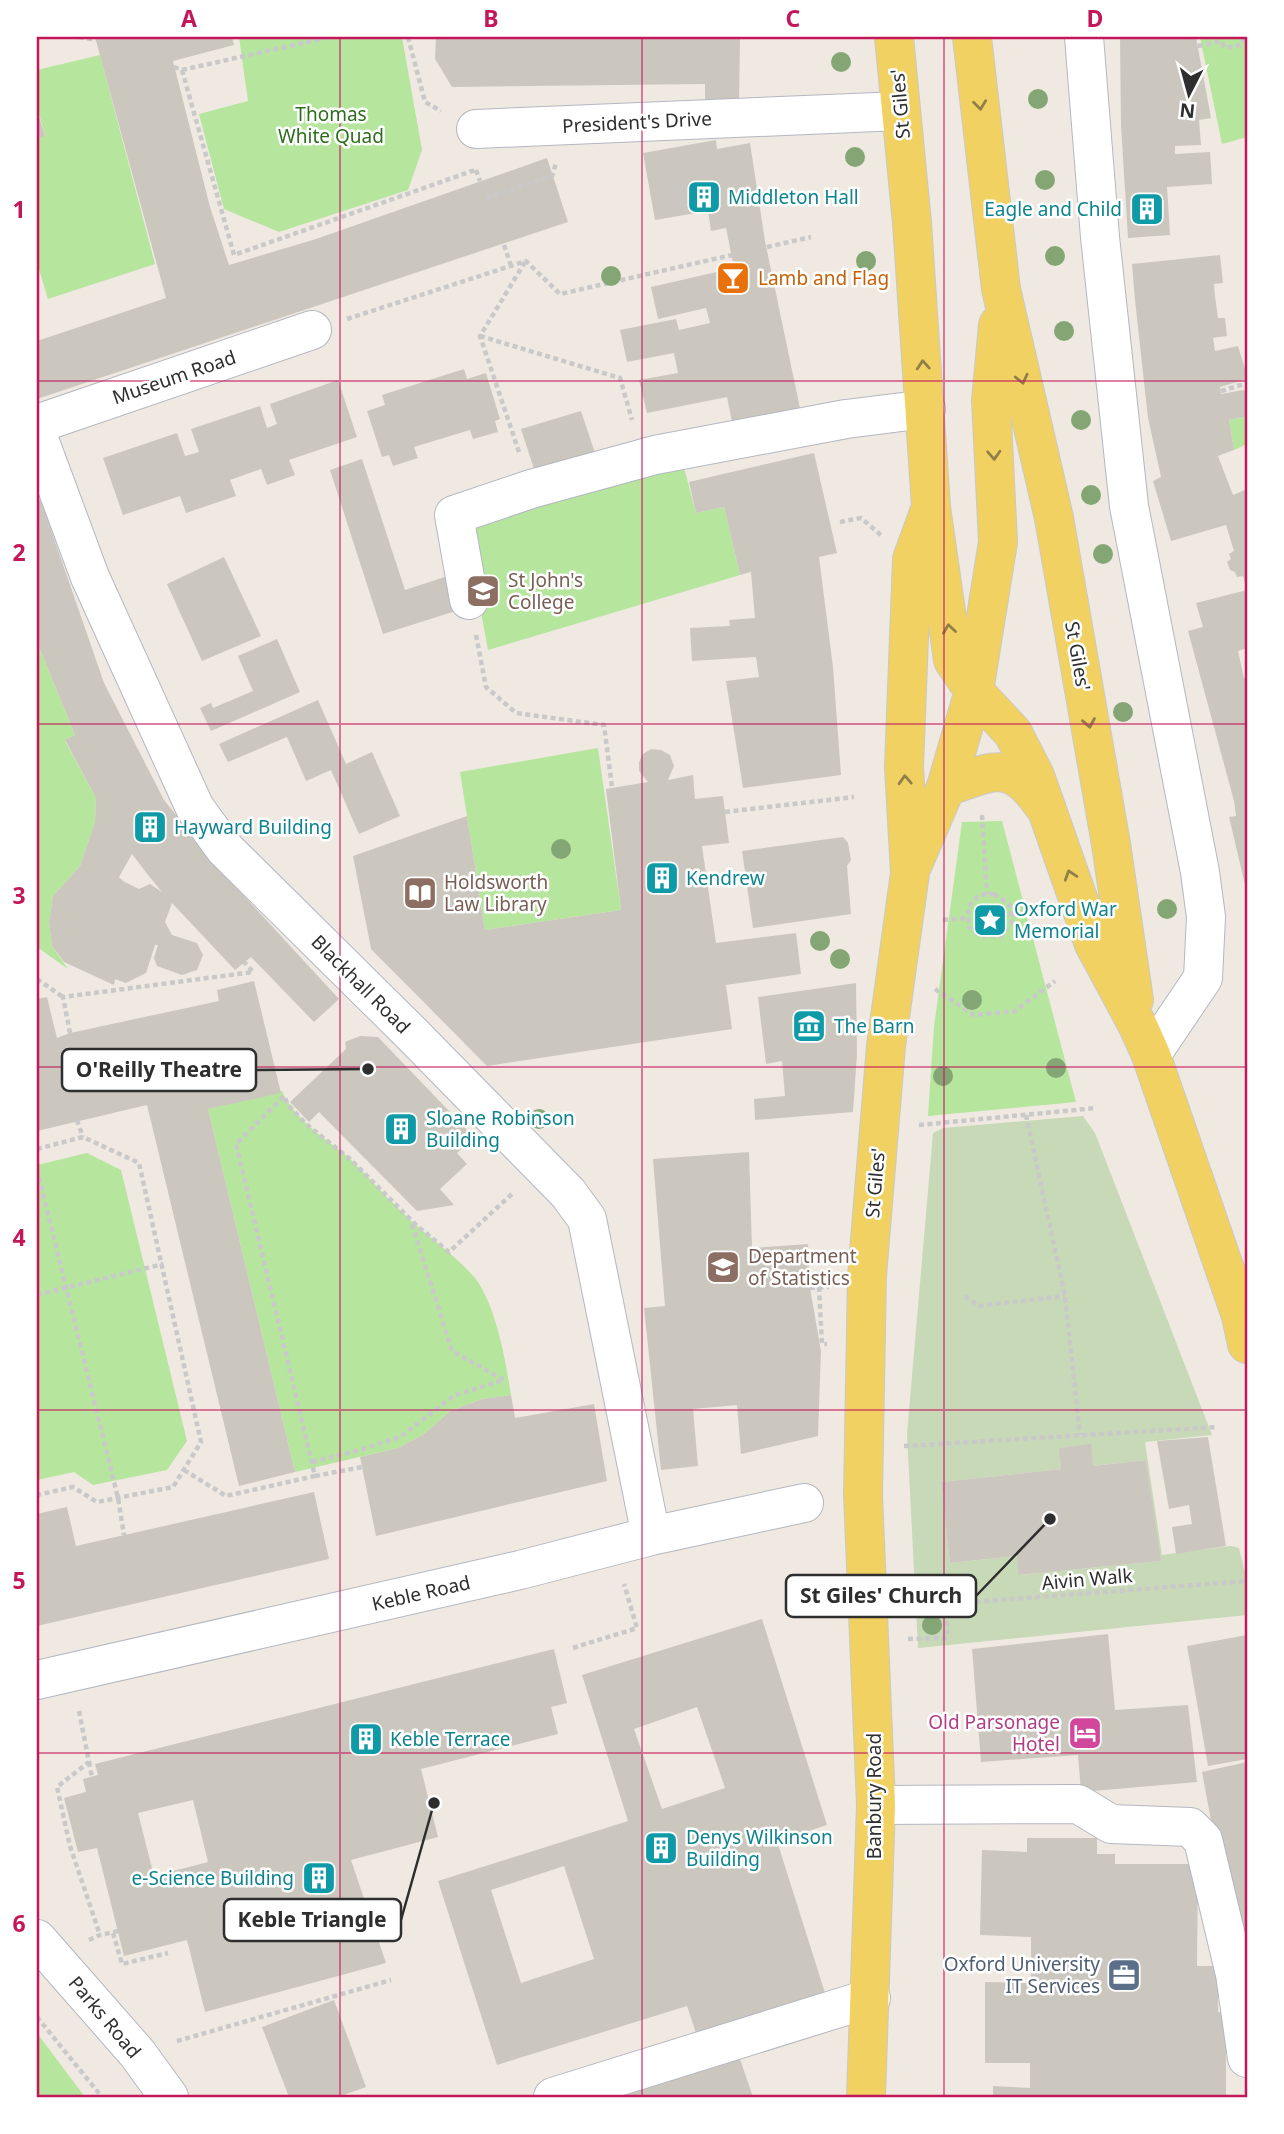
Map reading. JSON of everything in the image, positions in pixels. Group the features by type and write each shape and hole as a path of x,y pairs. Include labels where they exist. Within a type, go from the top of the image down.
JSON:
{"main road":[{"name":"St Giles'","path":"894,37 912,223 931,507 953,660 974,691 1013,733 1035,776 1094,944 1144,1040 1245,1325"},
{"name":"St Giles'","path":"972,37 1001,289 1054,518 1144,1040"},
{"name":"St Giles'","path":"910,873 946,787 974,691 998,542 991,400 1001,289"},
{"name":"St Giles'","path":"863,1494 867,1276 886,1046 910,873 904,767 912,559 931,507"},
{"path":"946,787 990,772 1011,773 1029,785 1051,816"},
{"name":"Banbury Road","path":"863,1494 876,1805 866,2097"}],"street":[{"path":"1084,37 1100,237 1129,506 1200,872 1206,916 1203,978 1144,1040"},
{"name":"President's Drive","path":"476,130 901,111"},
{"name":"Museum Road","path":"37,424 312,330"},
{"path":"469,600 454,515 531,489 655,454 846,419 926,409"},
{"name":"Blackhall Road","path":"37,434 90,577 195,808 225,849 568,1193 587,1219 651,1536"},
{"name":"Keble Road","path":"54,1676 651,1536 804,1503"},
{"path":"876,1805 1078,1804 1111,1824 1190,1827 1203,1840 1235,1974 1247,2058"},
{"name":"Parks Road","path":"37,1939 137,2053 169,2097"},
{"path":"553,2097 871,1998"}],"path":[{"path":"79,37 96,40"},
{"path":"174,67 182,69 330,37"},
{"path":"408,37 425,102 476,130"},
{"path":"1198,46 1221,39 1225,48 1241,46 1243,37"},
{"path":"182,69 234,255 476,170 480,181"},
{"path":"486,198 552,176 565,126"},
{"path":"766,247 811,237"},
{"path":"504,245 511,266"},
{"path":"526,261 561,294 732,255"},
{"path":"312,330 526,261"},
{"path":"526,261 480,336 531,489"},
{"path":"480,336 620,378 632,421"},
{"path":"1220,391 1247,383"},
{"path":"469,600 486,687 516,713 604,725 612,788"},
{"path":"725,812 854,797"},
{"path":"981,802 987,894"},
{"path":"987,894 994,894 1009,904 1012,920 1001,936 981,936 969,927 968,907 979,895 987,894"},
{"path":"1011,915 1037,912"},
{"path":"943,920 969,918"},
{"path":"37,979 63,997 253,972 244,962"},
{"path":"932,987 974,1015 1015,1011 1055,981"},
{"path":"63,997 70,1034"},
{"path":"315,1476 236,1144 284,1096 288,1105 306,1124 350,1159 410,1220 449,1252 521,1185"},
{"path":"918,1125 1096,1108"},
{"path":"1026,1115 1065,1296 1080,1435"},
{"path":"77,1120 83,1137"},
{"path":"37,1149 83,1137 139,1163 201,1442 173,1487 97,1502 73,1487 37,1495"},
{"path":"37,1169 118,1498 124,1535"},
{"path":"312,1462 400,1437 455,1395 504,1380 452,1351 410,1220"},
{"path":"37,1295 163,1264"},
{"path":"810,1288 820,1287"},
{"path":"965,1296 979,1306 1065,1296"},
{"path":"898,1446 1218,1427"},
{"path":"184,1470 226,1496 362,1467"},
{"path":"573,1648 637,1628 612,1547"},
{"name":"Aivin Walk","path":"903,1608 1247,1581"},
{"path":"905,1640 947,1638 946,1604"},
{"path":"54,1676 89,1762 92,1776"},
{"path":"89,1762 57,1787 71,1846 100,1934 116,1932 122,1964 168,1953"},
{"path":"137,2053 391,1980"},
{"path":"37,2017 102,2097"}],"green space":[{"name":"Thomas White Quad","path":"239,37 402,37 422,150 408,190 279,232 224,209 199,114 248,101"},
{"path":"1200,37 1247,37 1247,137 1222,144"},
{"path":"100,55 155,264 48,299 37,263 37,138 45,135 37,108 37,70"},
{"path":"1247,416 1247,444 1234,450 1229,420"},
{"path":"682,460 696,513 724,507 740,575 488,650 467,537 482,520"},
{"path":"37,642 75,735 65,741 96,798 95,822 80,866 53,896 49,922 52,946 68,969 37,947"},
{"path":"598,748 621,910 485,930 460,772"},
{"path":"1002,821 1076,1102 928,1116 934,1027 962,822"},
{"path":"282,1091 303,1121 350,1159 475,1278 494,1318 511,1395 482,1399 450,1411 424,1434 398,1448 295,1472 208,1109"},
{"path":"1083,1116 1095,1133 1212,1435 1145,1442 1162,1555 1231,1546 1239,1548 1247,1581 1247,1615 918,1648 907,1434 933,1133 943,1128","holes":["1090,1445 1093,1466 1146,1460 1160,1561 1019,1575 1017,1556 950,1563 941,1482 1061,1469 1060,1448"]},
{"path":"87,1153 121,1170 187,1441 167,1470 93,1485 74,1472 37,1480 37,1165"},
{"path":"37,2034 40,2037 85,2097 37,2097"}],"building":[{"path":"95,37 232,37 234,45 173,61 210,207 229,265 316,239 547,158 568,222 37,399 37,341 166,298"},
{"path":"436,37 740,37 739,102 705,101 705,84 452,87 435,59"},
{"path":"1120,37 1196,37 1211,118 1199,120 1201,145 1175,146 1175,154 1210,152 1212,184 1167,187 1170,235 1128,238 1121,126"},
{"path":"37,110 45,136 37,138"},
{"path":"716,140 717,149 750,143 765,241 801,413 733,427 727,397 647,413 639,380 678,373 674,353 627,362 620,330 676,319 679,330 710,323 706,308 658,319 651,287 734,268 726,228 711,231 708,211 655,220 643,153"},
{"path":"1220,255 1223,283 1214,284 1215,296 1218,318 1225,318 1227,336 1213,338 1215,351 1238,346 1247,375 1247,379 1220,387 1221,394 1243,390 1247,392 1247,416 1229,420 1234,450 1218,456 1233,495 1247,489 1246,587 1243,576 1237,577 1227,562 1231,559 1229,554 1234,551 1226,525 1171,541 1153,481 1161,477 1148,418 1132,264"},
{"path":"464,369 467,379 486,373 500,419 495,421 498,432 473,439 470,430 414,447 418,458 393,466 389,455 382,457 367,411 385,405 382,395"},
{"path":"338,380 357,437 289,460 295,475 267,485 261,469 230,480 236,496 186,513 180,496 123,515 103,458 177,433 185,456 199,452 191,429 260,406 267,428 277,424 270,404"},
{"path":"581,411 596,456 536,475 521,429"},
{"path":"814,453 837,553 819,557 833,667 841,775 743,788 726,681 759,677 756,657 692,661 690,628 730,626 729,620 755,618 751,572 740,575 724,507 696,513 689,482"},
{"path":"362,459 405,590 451,575 462,609 383,634 330,470"},
{"path":"37,499 41,501 104,683 164,800 222,872 339,999 314,1022 251,957 235,970 172,903 165,922 172,935 197,943 203,955 197,970 182,975 157,966 154,958 158,945 155,945 146,973 126,983 115,979 114,985 64,962 52,946 49,922 53,896 80,866 95,822 96,798 65,740 75,735 37,642","holes":["132,854 162,892 150,884 139,889 119,877"]},
{"path":"224,557 261,636 202,661 167,584"},
{"path":"1247,590 1247,648 1238,651 1244,678 1247,678 1246,889 1229,817 1236,816 1234,801 1188,631 1203,627 1196,603"},
{"path":"277,639 300,692 211,731 200,708 211,703 213,708 253,691 238,656"},
{"path":"318,700 346,764 372,752 400,816 359,834 331,770 306,781 287,737 228,762 219,744"},
{"name":"Kendrew","path":"651,749 670,755 674,766 668,780 693,775 695,799 723,796 729,843 702,846 716,943 796,933 801,974 726,985 732,1029 487,1066 371,949 353,856 467,816 485,930 621,910 606,789 648,782 639,771 639,762 643,754"},
{"path":"843,837 848,843 851,860 847,866 851,914 753,928 742,851"},
{"path":"254,981 281,1093 208,1109 295,1472 239,1486 147,1105 37,1131 37,999 47,997 57,1038 219,1001 217,990"},
{"path":"856,983 857,1054 853,1112 755,1120 754,1099 785,1096 782,1061 766,1064 758,997"},
{"name":"Sloane Robinson Building","path":"360,1036 378,1037 474,1137 457,1153 467,1164 440,1189 454,1205 417,1211 319,1112 309,1122 290,1102 346,1049 345,1042"},
{"name":"Department of Statistics","path":"749,1152 752,1248 808,1244 810,1288 821,1351 818,1436 741,1454 737,1405 693,1409 698,1466 661,1470 644,1308 665,1306 653,1159"},
{"path":"511,1395 515,1418 594,1404 607,1481 376,1536 360,1457 398,1448 424,1434 450,1411 482,1399"},
{"path":"1208,1437 1226,1546 1176,1554 1172,1527 1192,1524 1189,1505 1169,1509 1157,1441"},
{"path":"1091,1444 1093,1466 1146,1460 1161,1561 1018,1575 1017,1556 950,1563 941,1482 1061,1469 1059,1448"},
{"path":"314,1492 329,1559 37,1626 37,1514 67,1507 76,1546"},
{"name":"Denys Wilkinson Building","path":"762,1619 827,1825 777,1841 825,1993 696,2033 687,2006 497,2065 438,1881 628,1821 582,1675","holes":["697,1707 725,1788 662,1809 634,1729","564,1866 594,1959 521,1983 491,1890"]},
{"name":"Old Parsonage Hotel","path":"1108,1634 1115,1710 1188,1705 1197,1782 1081,1792 1078,1755 981,1762 972,1649"},
{"path":"1247,1635 1247,1759 1208,1766 1187,1646"},
{"path":"554,1649 567,1703 551,1707 558,1734 421,1769 438,1837 351,1860 386,1963 205,2012 187,1940 124,1956 97,1848 78,1852 64,1798 86,1792 83,1779 98,1775 95,1764","holes":["193,1800 208,1862 154,1876 138,1813"]},
{"path":"1247,1762 1247,1948 1235,1950 1202,1772"},
{"name":"Oxford University IT Services","path":"1027,1838 1097,1838 1097,1854 1115,1854 1115,1864 1198,1864 1197,1966 1218,1966 1218,2012 1226,2012 1226,2097 993,2097 993,2086 1030,2088 1030,2063 985,2063 985,1982 1031,1983 1031,1937 980,1935 982,1850 1027,1852"},
{"path":"334,2000 366,2087 338,2097 289,2097 262,2027"},
{"path":"739,2056 753,2097 617,2097"}],"place":[{"name":"Middleton Hall","path":"704,197"},
{"name":"Eagle and Child","path":"1147,209"},
{"name":"Lamb and Flag","path":"733,278"},
{"name":"St John's College","path":"483,591"},
{"name":"Hayward Building","path":"150,827"},
{"name":"Kendrew","path":"662,878"},
{"name":"Holdsworth Law Library","path":"420,893"},
{"name":"Oxford War Memorial","path":"990,920"},
{"name":"The Barn","path":"809,1026"},
{"name":"O'Reilly Theatre","path":"368,1069"},
{"name":"Sloane Robinson Building","path":"401,1129"},
{"name":"Department of Statistics","path":"723,1267"},
{"name":"St Giles' Church","path":"1050,1519"},
{"name":"Old Parsonage Hotel","path":"1085,1733"},
{"name":"Keble Terrace","path":"366,1739"},
{"name":"Keble Triangle","path":"434,1803"},
{"name":"Denys Wilkinson Building","path":"661,1848"},
{"name":"e-Science Building","path":"319,1878"},
{"name":"Oxford University IT Services","path":"1124,1975"}]}
